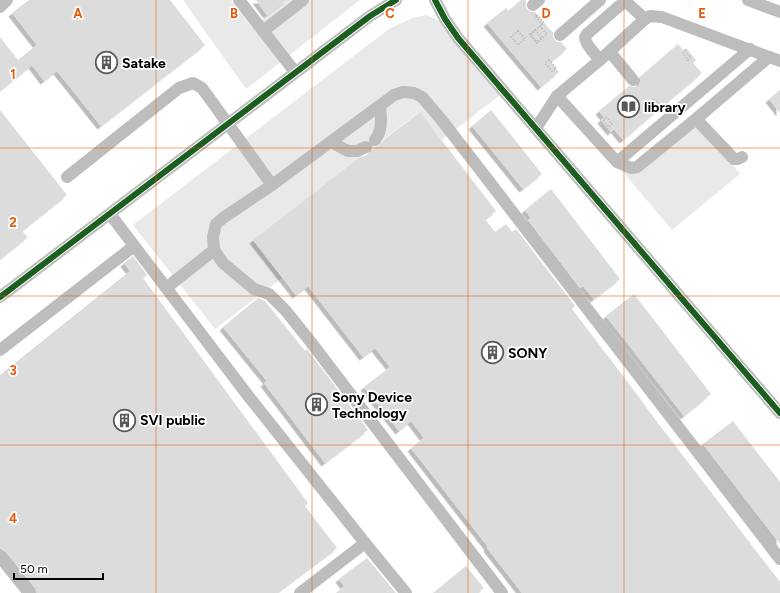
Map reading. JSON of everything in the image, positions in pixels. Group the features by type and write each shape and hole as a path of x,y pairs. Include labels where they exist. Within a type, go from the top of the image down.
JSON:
{"street":[{"path":"0,7 8,0"},
{"path":"239,0 295,72"},
{"path":"263,31 303,0"},
{"path":"0,297 295,72 370,16 396,0"},
{"path":"435,0 445,19 458,38 780,412"},
{"path":"560,35 600,0"},
{"path":"633,80 605,56 587,44 585,38 587,34 624,0 645,19"},
{"path":"748,0 780,12"},
{"path":"536,128 557,96 650,16 662,17 774,59 637,167 631,168 617,162 557,96"},
{"path":"617,162 750,49"},
{"path":"67,177 179,88 193,83 202,88 272,185"},
{"path":"502,593 286,311 269,294 254,289 223,263 214,250 213,237 216,224 223,218 272,185 394,95 403,92 414,93 422,97 440,118 780,559"},
{"path":"331,142 348,151 357,151 371,143 379,135 381,124 380,106"},
{"path":"696,119 734,159 742,157"},
{"path":"110,214 246,393 406,593"},
{"path":"0,350 134,246"},
{"path":"166,288 214,250"},
{"path":"300,593 365,543"},
{"path":"0,557 29,593"}],"path":[{"path":"536,7 537,15 544,22 542,24 536,7"},
{"path":"540,26 547,34 537,43 530,35 540,26"},
{"path":"535,30 542,38 537,42 530,34 535,30"},
{"path":"518,31 525,39 518,45 511,37 518,31"},
{"path":"549,60 556,68 552,72 545,63 549,60"},
{"path":"654,99 661,106 655,111 648,104 654,99"},
{"path":"606,117 612,124 609,127 604,120 606,117"}],"shaded area":[{"path":"183,0 231,0 252,28 287,0 360,0 246,89"},
{"path":"426,15 440,21 500,95 442,140 419,112 253,240 282,278 215,329 133,225 389,29 412,18"},
{"path":"692,115 740,174 672,230 623,172"}],"building":[{"name":"Satake","path":"29,0 170,0 205,45 101,126 57,71 44,81 32,65 0,91 0,37 18,60 37,45 12,13"},
{"path":"256,0 287,0 267,15"},
{"path":"521,0 525,0 528,10 535,12 553,33 555,40 557,42 561,42 567,49 551,62 559,72 541,87 487,23 506,8 508,11"},
{"path":"678,44 683,50 686,48 696,60 693,63 702,73 623,140 614,129 611,132 601,120 604,117 599,111 629,86 638,86 640,77"},
{"path":"780,90 780,113 769,99"},
{"path":"0,110 67,195 22,231 28,237 0,259"},
{"path":"491,110 542,174 523,189 472,126"},
{"name":"SONY","path":"420,112 496,211 485,219 495,232 506,224 512,232 516,229 575,306 572,309 780,582 780,593 522,593 411,448 424,438 411,421 399,431 364,387 390,367 375,348 363,357 308,286 296,295 253,240 359,158 369,154 373,147 379,146 385,139"},
{"path":"551,189 620,279 594,299 583,286 580,288 528,220 531,218 525,210"},
{"name":"SVI public","path":"133,256 147,275 143,278 308,503 305,506 337,548 277,593 37,593 35,588 6,552 0,548 0,375 130,271 124,263"},
{"path":"634,294 711,394 684,416 606,316"},
{"name":"Sony Device Technology","path":"258,298 265,301 305,351 307,349 368,430 325,463 264,383 267,381 223,327"},
{"path":"733,421 780,482 780,544 703,444"},
{"path":"367,558 396,593 336,593 344,586 339,579"},
{"path":"466,566 484,588 477,593 433,593"}],"cycle path":[{"path":"0,297 370,16 396,0"},
{"path":"435,0 445,19 458,38 780,413"}],"place":[{"name":"Satake","path":"106,63"},
{"name":"library","path":"629,107"},
{"name":"SONY","path":"492,353"},
{"name":"Sony Device Technology","path":"317,405"},
{"name":"SVI public","path":"124,420"}]}
